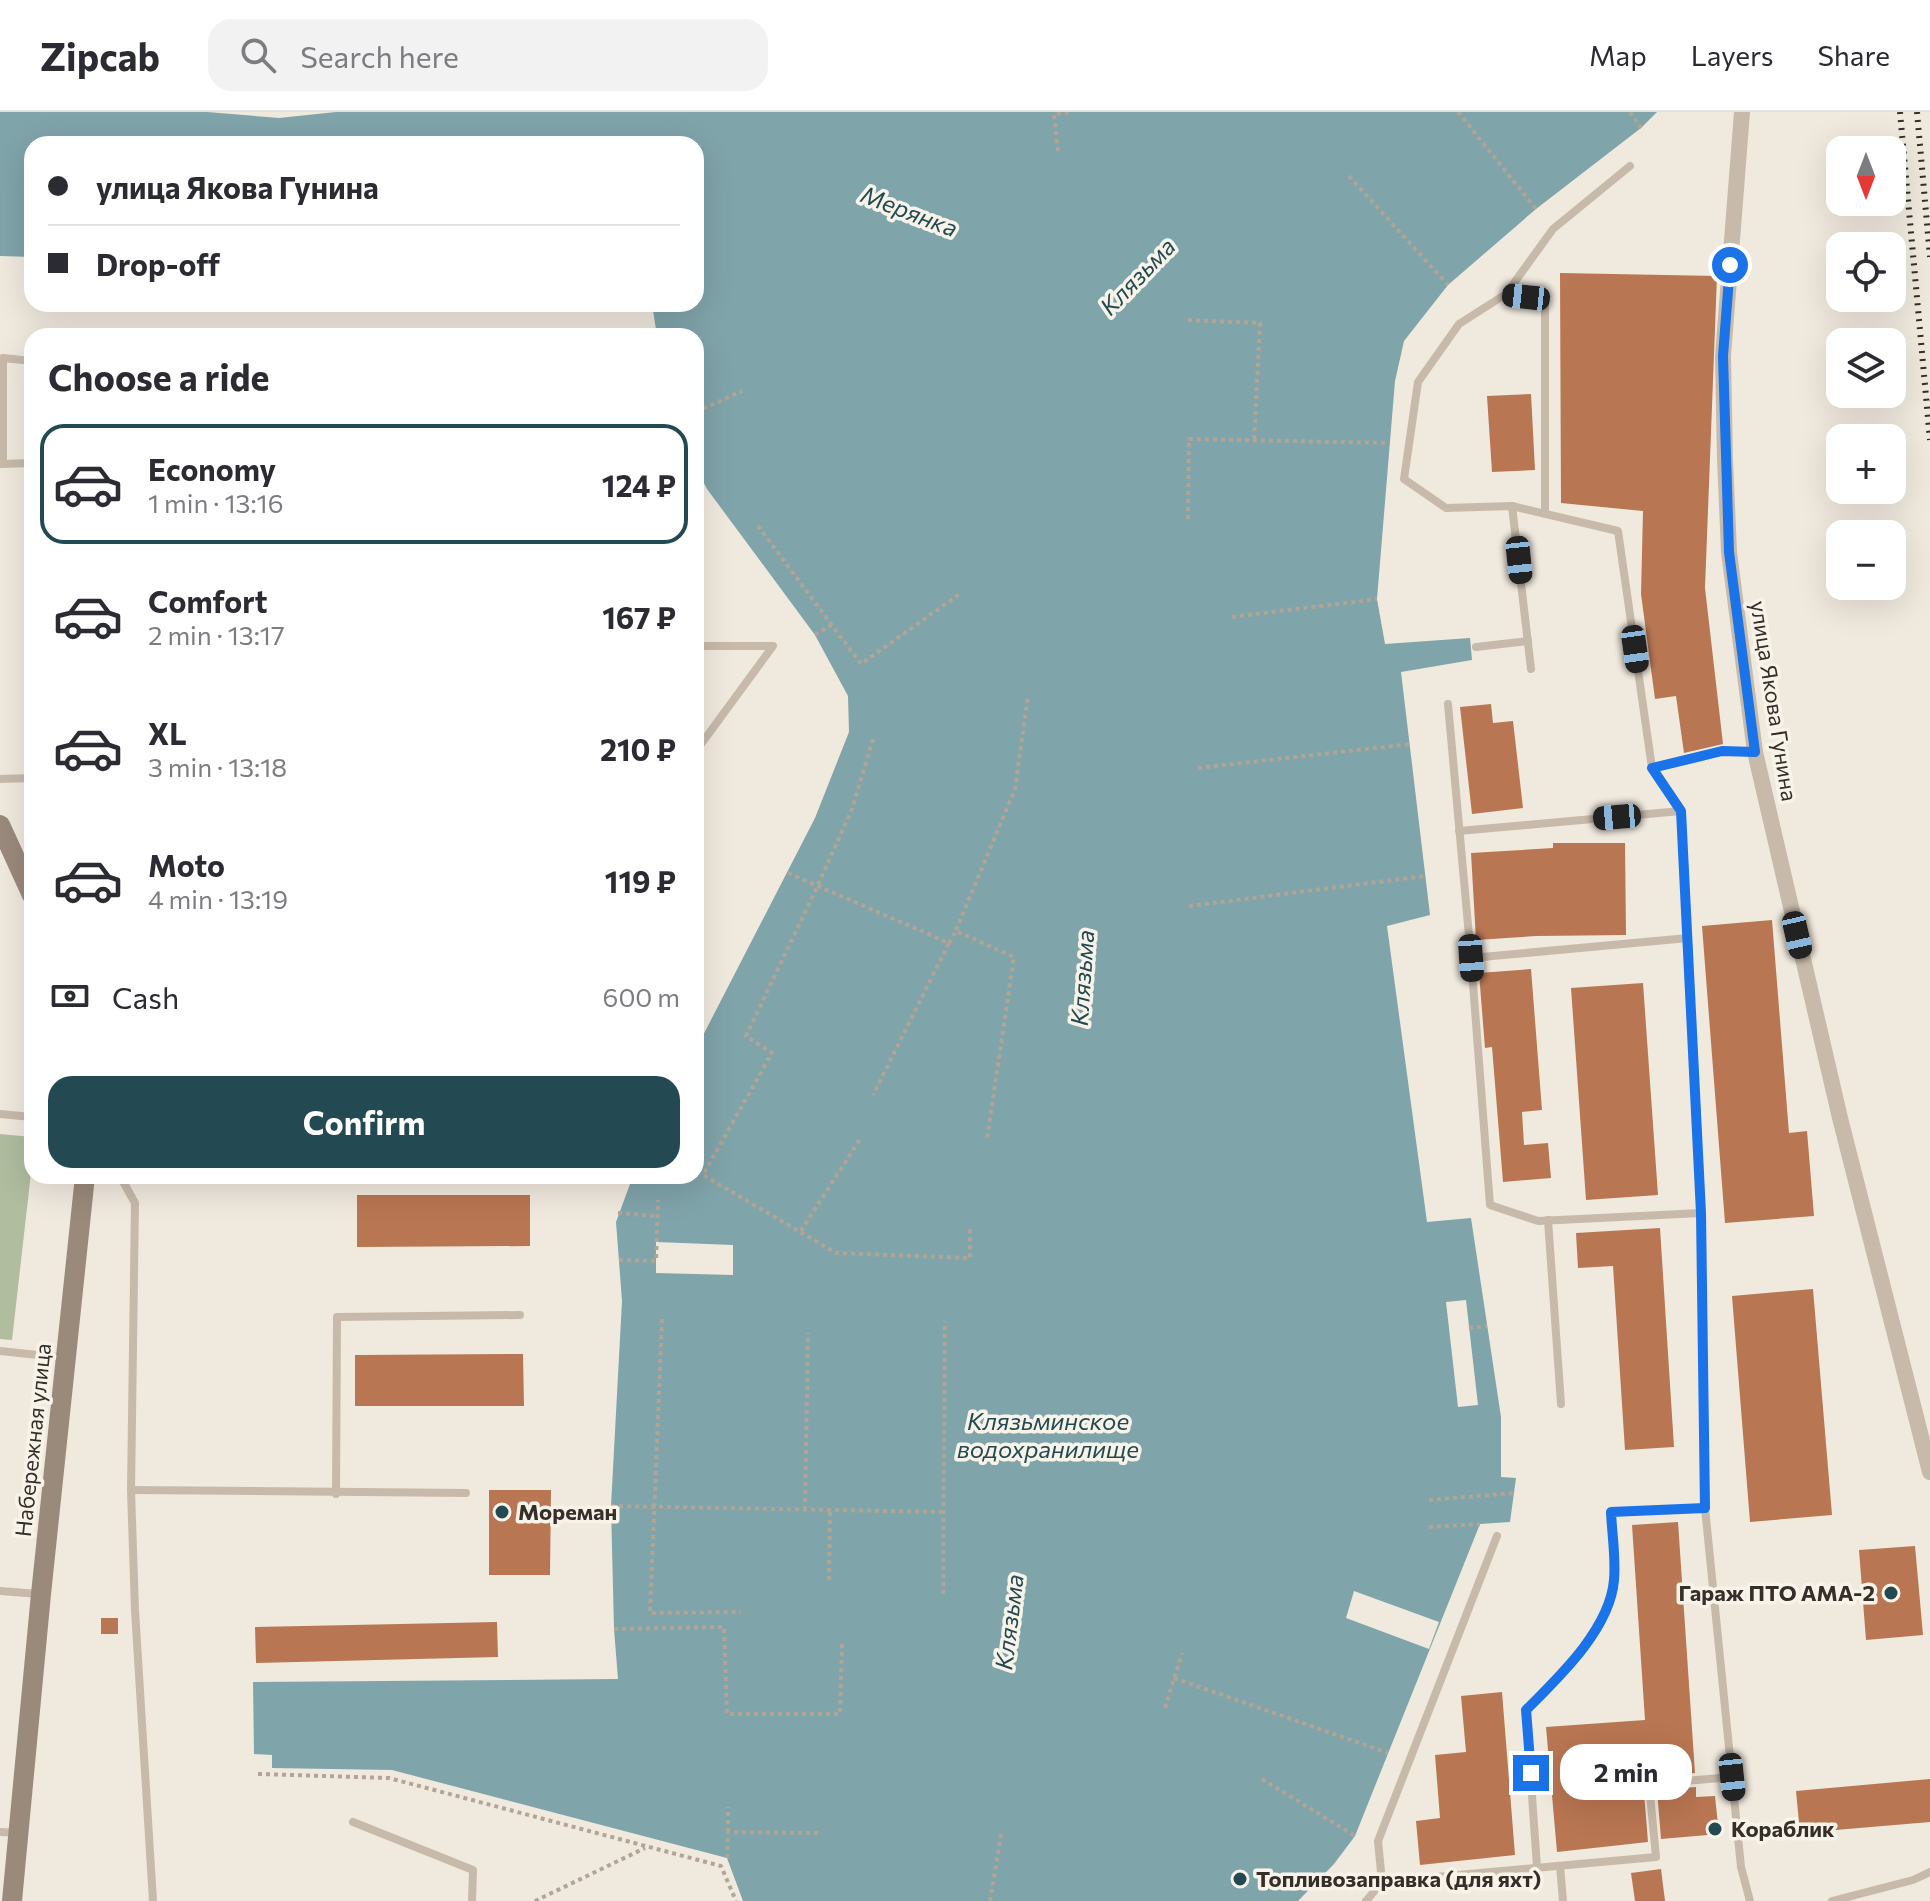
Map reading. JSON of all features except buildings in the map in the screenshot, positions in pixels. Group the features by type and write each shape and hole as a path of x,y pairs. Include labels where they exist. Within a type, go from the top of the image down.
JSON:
{"street":[{"name":"улица Якова Гунина","path":"1742,112 1723,356 1725,459 1729,552 1755,752 1840,1118 1930,1472"},
{"path":"0,825 24,878"},
{"name":"Набережная улица","path":"12,1901 10,1832 41,1594 84,1184"}],"lane":[{"path":"1630,166 1553,229 1506,294 1459,324 1418,382 1404,479 1446,508 1512,506 1618,531 1652,768 1681,811 1701,1213 1705,1508 1741,1867 1750,1901"},
{"path":"1506,294 1545,299 1545,514"},
{"path":"24,360 3,358 2,464 24,463"},
{"path":"1512,506 1531,669"},
{"path":"1476,647 1528,641"},
{"path":"704,646 773,646 704,740"},
{"path":"1448,704 1490,1205 1538,1221 1701,1213"},
{"path":"1652,768 1722,751 1755,752"},
{"path":"0,779 24,778"},
{"path":"1459,831 1681,811"},
{"path":"1471,958 1688,938"},
{"path":"0,1115 24,1116"},
{"path":"124,1184 135,1203 131,1490 135,1610 153,1901"},
{"path":"1548,1220 1561,1404"},
{"path":"336,1494 337,1317 520,1315"},
{"path":"0,1351 66,1358"},
{"path":"131,1490 466,1493"},
{"path":"1537,1867 1526,1710 1572,1664 1603,1616 1614,1581 1611,1512 1705,1508"},
{"path":"1382,1882 1378,1841 1497,1536"},
{"path":"0,1591 41,1594"},
{"path":"1366,1901 1382,1882 1656,1857 1649,1784 1732,1777"},
{"path":"353,1822 473,1870 472,1901"},
{"path":"1560,1866 1563,1901"},
{"path":"1832,1901 1913,1880 1930,1872"}],"path":[{"path":"1058,151 1054,114 1072,112"},
{"path":"1458,112 1536,209"},
{"path":"1630,112 1641,128"},
{"path":"1349,176 1448,285"},
{"path":"1188,320 1260,323 1254,442"},
{"path":"704,408 742,391"},
{"path":"1188,519 1189,439 1389,443"},
{"path":"758,526 861,664 961,593"},
{"path":"1232,617 1377,599"},
{"path":"815,635 831,625"},
{"path":"873,1095 956,931 1015,789 1028,696"},
{"path":"704,1173 772,1053 746,1036 852,809 873,739"},
{"path":"1198,768 1411,744"},
{"path":"788,873 949,943"},
{"path":"1189,906 1425,876"},
{"path":"956,931 1014,957 987,1139"},
{"path":"801,1232 860,1139"},
{"path":"704,1176 836,1253 970,1258 970,1227"},
{"path":"619,1260 656,1261 658,1200"},
{"path":"618,1213 657,1216"},
{"path":"662,1319 650,1613 741,1612"},
{"path":"943,1594 945,1321"},
{"path":"1469,1328 1487,1326"},
{"path":"805,1510 808,1333"},
{"path":"1429,1500 1514,1493"},
{"path":"611,1506 944,1512"},
{"path":"829,1580 830,1510"},
{"path":"1429,1527 1480,1524"},
{"path":"614,1629 724,1627 727,1714 840,1714 842,1644"},
{"path":"1165,1708 1182,1653"},
{"path":"1174,1678 1388,1753"},
{"path":"258,1774 389,1778 721,1866 734,1900"},
{"path":"1262,1779 1355,1836"},
{"path":"727,1858 728,1807"},
{"path":"990,1901 1002,1830"},
{"path":"728,1832 820,1833"},
{"path":"535,1901 648,1847"}],"green space":[{"path":"0,1134 24,1136 24,1184 30,1184 12,1340 0,1339"}],"water":[{"name":"Клязьминское водохранилище","path":"0,112 207,112 279,118 336,112 1657,112 1641,128 1536,209 1448,285 1404,341 1395,381 1377,599 1385,644 1470,638 1472,660 1401,672 1430,915 1387,926 1427,1222 1471,1218 1501,1417 1501,1477 1516,1478 1510,1522 1480,1524 1355,1836 1334,1864 1298,1901 743,1901 727,1858 392,1770 272,1768 272,1755 254,1754 253,1682 618,1679 611,1506 622,1301 616,1222 630,1184 704,1184 704,1033 815,818 849,732 848,696 815,635 704,483 704,328 656,328 653,312 704,312 704,136 24,136 24,257 0,256"}],"pier":[{"path":"656,1242 733,1245 733,1275 656,1273"},
{"path":"1466,1300 1478,1405 1458,1407 1446,1302"},
{"path":"1354,1591 1439,1622 1429,1649 1346,1618"}],"railway":[{"path":"1900,112 1930,440"},
{"path":"1917,112 1930,257"}],"place":[{"name":"Мореман","path":"502,1512"},
{"name":"Гараж ПТО АМА-2","path":"1891,1593"},
{"name":"Кораблик","path":"1715,1829"},
{"name":"Топливозаправка (для яхт)","path":"1240,1879"}],"route":[{"path":"1531,1773 1526,1710 1572,1664 1603,1616 1614,1581 1611,1512 1705,1508 1701,1213 1681,811 1652,768 1722,751 1755,752 1729,552 1723,356 1730,265"}],"water label":[{"name":"Мерянка","path":"909,212"},
{"name":"Клязьма","path":"1138,277"},
{"name":"Клязьма","path":"1083,978"},
{"name":"Клязьма","path":"1010,1622"}]}
